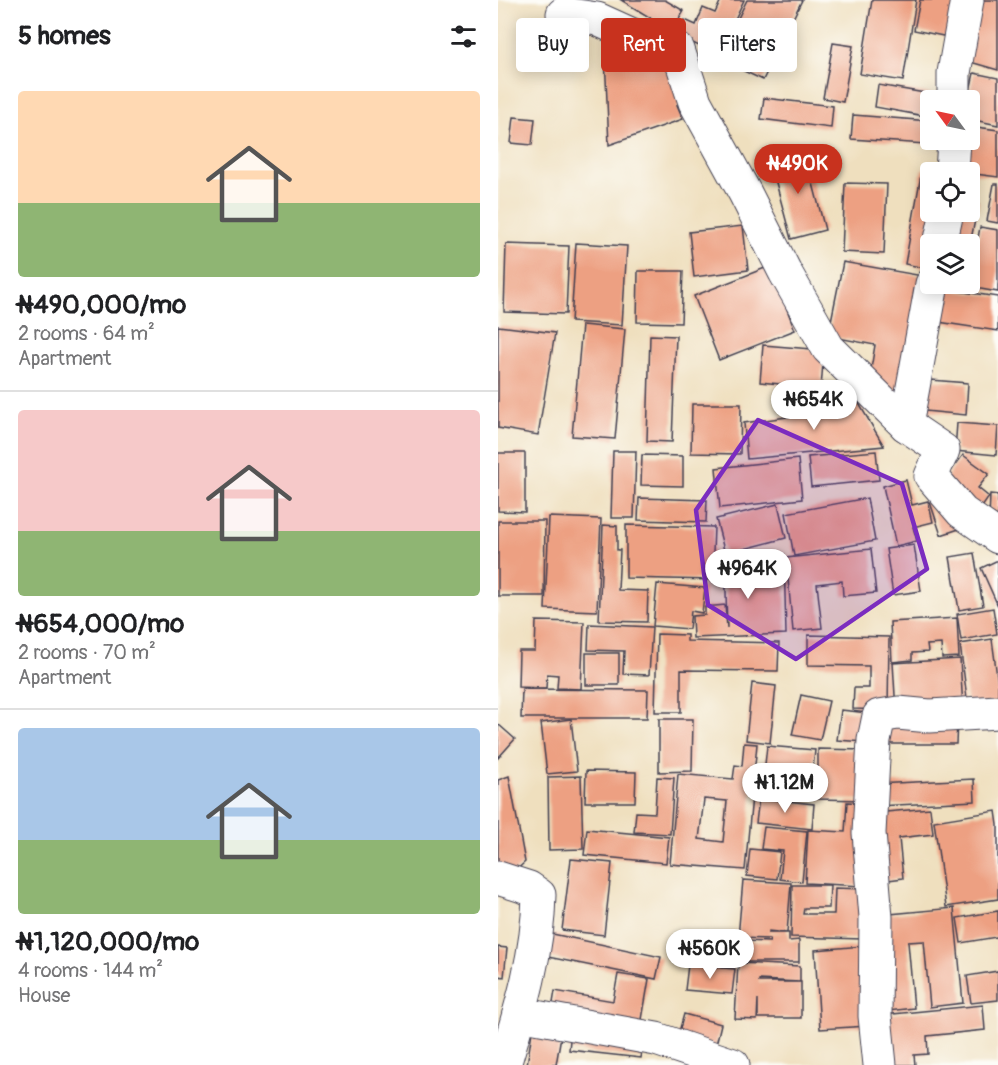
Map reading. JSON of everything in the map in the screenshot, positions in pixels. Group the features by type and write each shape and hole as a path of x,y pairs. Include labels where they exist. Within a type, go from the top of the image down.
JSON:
{"street":[{"path":"954,90 954,72 967,0"},
{"path":"563,14 597,19 650,43 678,50 695,102 828,348 906,425 943,450 931,476 962,512 998,537"},
{"path":"906,425 930,294"},
{"path":"880,1065 875,1016 876,916 869,833 874,740 879,716 898,713 930,716 998,712"},
{"path":"498,878 529,888 539,895 538,926 526,992 504,1065"},
{"path":"519,1014 656,1039 733,1065"}],"highlighted area":[{"path":"758,420 902,484 927,569 796,659 708,605 696,510"}],"building":[{"path":"621,0 665,0 684,11 680,18 651,18"},
{"path":"721,0 744,0 735,18 699,18 703,8 715,13"},
{"path":"747,0 802,0 793,18 738,18"},
{"path":"872,0 916,0 903,81 860,74"},
{"path":"920,0 961,0 953,38 914,30"},
{"path":"977,0 998,0 998,70 960,59"},
{"path":"686,20 696,25 698,20 698,46 686,40"},
{"path":"833,43 853,46 843,102 823,98"},
{"path":"606,72 677,72 687,104 677,105 683,119 609,145"},
{"path":"746,72 767,72 763,80"},
{"path":"974,73 998,78 998,125 980,121 980,90 970,90"},
{"path":"878,85 920,92 920,115 875,107"},
{"path":"764,98 833,106 831,128 761,119"},
{"path":"853,115 920,120 920,144 851,139"},
{"path":"514,117 535,119 532,145 511,143"},
{"path":"980,128 998,130 998,177 980,175 980,162 963,162 966,150 980,150"},
{"path":"805,152 825,230 791,239 770,160"},
{"path":"920,180 920,222 934,222 932,234 920,234 920,267 905,264"},
{"path":"845,183 887,184 884,254 842,252"},
{"path":"994,184 998,184 998,223 987,221"},
{"path":"950,222 975,222 972,234 947,234"},
{"path":"743,226 748,270 694,277 689,232"},
{"path":"980,227 998,230 998,292 980,289"},
{"path":"576,243 627,246 622,325 571,322"},
{"path":"506,244 569,246 566,314 504,312"},
{"path":"843,262 920,275 920,293 902,394 868,387 875,345 828,336"},
{"path":"770,266 795,330 719,360 694,296"},
{"path":"638,271 683,271 681,323 637,322"},
{"path":"936,294 978,294 998,297 998,331 932,321"},
{"path":"582,325 625,329 615,439 572,436"},
{"path":"498,326 555,333 538,435 498,428"},
{"path":"650,335 676,336 672,442 647,441"},
{"path":"763,345 824,350 821,388 760,382"},
{"path":"918,379 968,383 966,415 915,410"},
{"path":"848,385 884,446 747,459 744,423 836,410 832,390"},
{"path":"692,404 741,404 740,454 691,453"},
{"path":"957,423 998,426 996,455 955,451"},
{"path":"613,451 636,451 634,518 611,518"},
{"path":"876,451 879,480 811,487 808,457"},
{"path":"498,453 525,453 525,512 498,511"},
{"path":"642,455 683,456 683,486 641,485"},
{"path":"963,455 989,474 978,488 989,497 980,510 943,482"},
{"path":"798,459 802,499 720,508 716,468"},
{"path":"906,480 912,505 928,501 933,522 913,527 917,541 896,546 883,486"},
{"path":"990,494 998,495 998,523 989,522"},
{"path":"944,497 965,527 941,535 930,502"},
{"path":"639,498 707,500 706,522 638,520"},
{"path":"867,498 875,541 794,556 786,513"},
{"path":"778,504 786,538 725,554 716,519"},
{"path":"549,517 601,519 597,611 545,609"},
{"path":"498,521 545,521 544,596 498,596"},
{"path":"603,525 617,526 617,550 620,550 618,590 648,591 647,622 599,621"},
{"path":"626,525 714,527 712,580 626,578"},
{"path":"914,545 921,591 893,595 886,549"},
{"path":"871,549 876,593 843,596 842,581 817,584 822,628 793,631 786,558"},
{"path":"974,553 983,606 959,610 950,557"},
{"path":"784,554 786,634 693,638 692,616 705,615 705,607 725,605 727,628 725,556"},
{"path":"998,560 998,606 981,568"},
{"path":"657,584 705,588 702,613 691,611 689,629 653,626"},
{"path":"993,608 997,634 961,640 957,614"},
{"path":"957,618 959,657 942,658 941,644 927,645 928,652 912,653 912,660 892,662 890,622"},
{"path":"536,621 584,622 581,689 557,688 558,675 547,674 546,688 518,687 519,651 535,651"},
{"path":"589,624 652,627 649,675 623,674 624,651 588,650"},
{"path":"657,634 687,635 687,641 779,643 778,671 681,670 681,712 655,712"},
{"path":"808,635 889,637 888,710 853,709 854,688 869,688 869,666 808,665"},
{"path":"992,639 998,702 968,706 960,644"},
{"path":"586,653 619,653 619,685 586,685"},
{"path":"960,659 963,708 896,712 893,663"},
{"path":"752,683 776,686 770,743 746,740"},
{"path":"522,689 648,690 647,718 521,718"},
{"path":"801,695 829,701 820,740 792,735"},
{"path":"841,710 868,713 864,742 837,740"},
{"path":"571,719 577,771 547,774 541,723"},
{"path":"659,719 693,719 692,771 659,772"},
{"path":"885,720 957,720 956,744 884,744"},
{"path":"498,724 515,739 498,758"},
{"path":"744,743 757,744 745,870 670,864 678,774 733,779 735,765 742,766","holes":["704,799 727,801 723,842 699,839"]},
{"path":"767,746 815,750 810,798 762,792"},
{"path":"818,749 865,750 863,800 818,799"},
{"path":"586,771 636,772 635,802 585,802"},
{"path":"509,776 525,862 510,876 498,872 498,780"},
{"path":"581,776 583,849 549,850 548,777"},
{"path":"657,777 674,778 670,834 634,832 636,812 655,813"},
{"path":"974,779 975,801 877,806 876,784"},
{"path":"759,798 814,804 812,829 756,823"},
{"path":"847,802 867,803 862,886 805,883 808,830 845,832"},
{"path":"930,808 933,834 899,838 903,878 881,881 875,813"},
{"path":"996,811 998,899 946,907 934,821"},
{"path":"764,827 807,831 802,882 780,879 783,851 761,849"},
{"path":"587,829 669,837 666,863 584,855"},
{"path":"750,849 780,852 777,879 747,876"},
{"path":"571,859 612,863 604,935 562,930"},
{"path":"743,880 791,883 787,933 789,933 789,941 799,940 799,962 742,962 743,941 770,942 769,939 738,938"},
{"path":"792,885 830,885 829,908 804,908 803,914 834,914 835,888 864,889 863,939 791,937"},
{"path":"954,908 963,1003 930,1007 924,941 908,942 914,1008 888,1011 879,915"},
{"path":"998,911 998,942 996,937 961,943 957,918"},
{"path":"548,933 661,957 656,979 543,956"},
{"path":"863,946 868,1026 820,1029 815,950"},
{"path":"498,947 507,948 504,977 498,976"},
{"path":"738,963 800,966 801,1018 758,1018 758,999 757,1020 735,1019","holes":["759,980 800,982 759,982"]},
{"path":"688,965 735,969 732,994 685,990"},
{"path":"998,971 998,1000 971,1003 967,976"},
{"path":"618,974 649,979 640,1031 551,1015 555,991 613,1001"},
{"path":"983,1005 985,1030 927,1036 928,1054 914,1055 915,1065 887,1065 883,1015"},
{"path":"684,1014 721,1024 715,1049 677,1039"},
{"path":"533,1025 562,1030 556,1065 527,1065"},
{"path":"571,1030 644,1038 641,1058 569,1050"}]}
